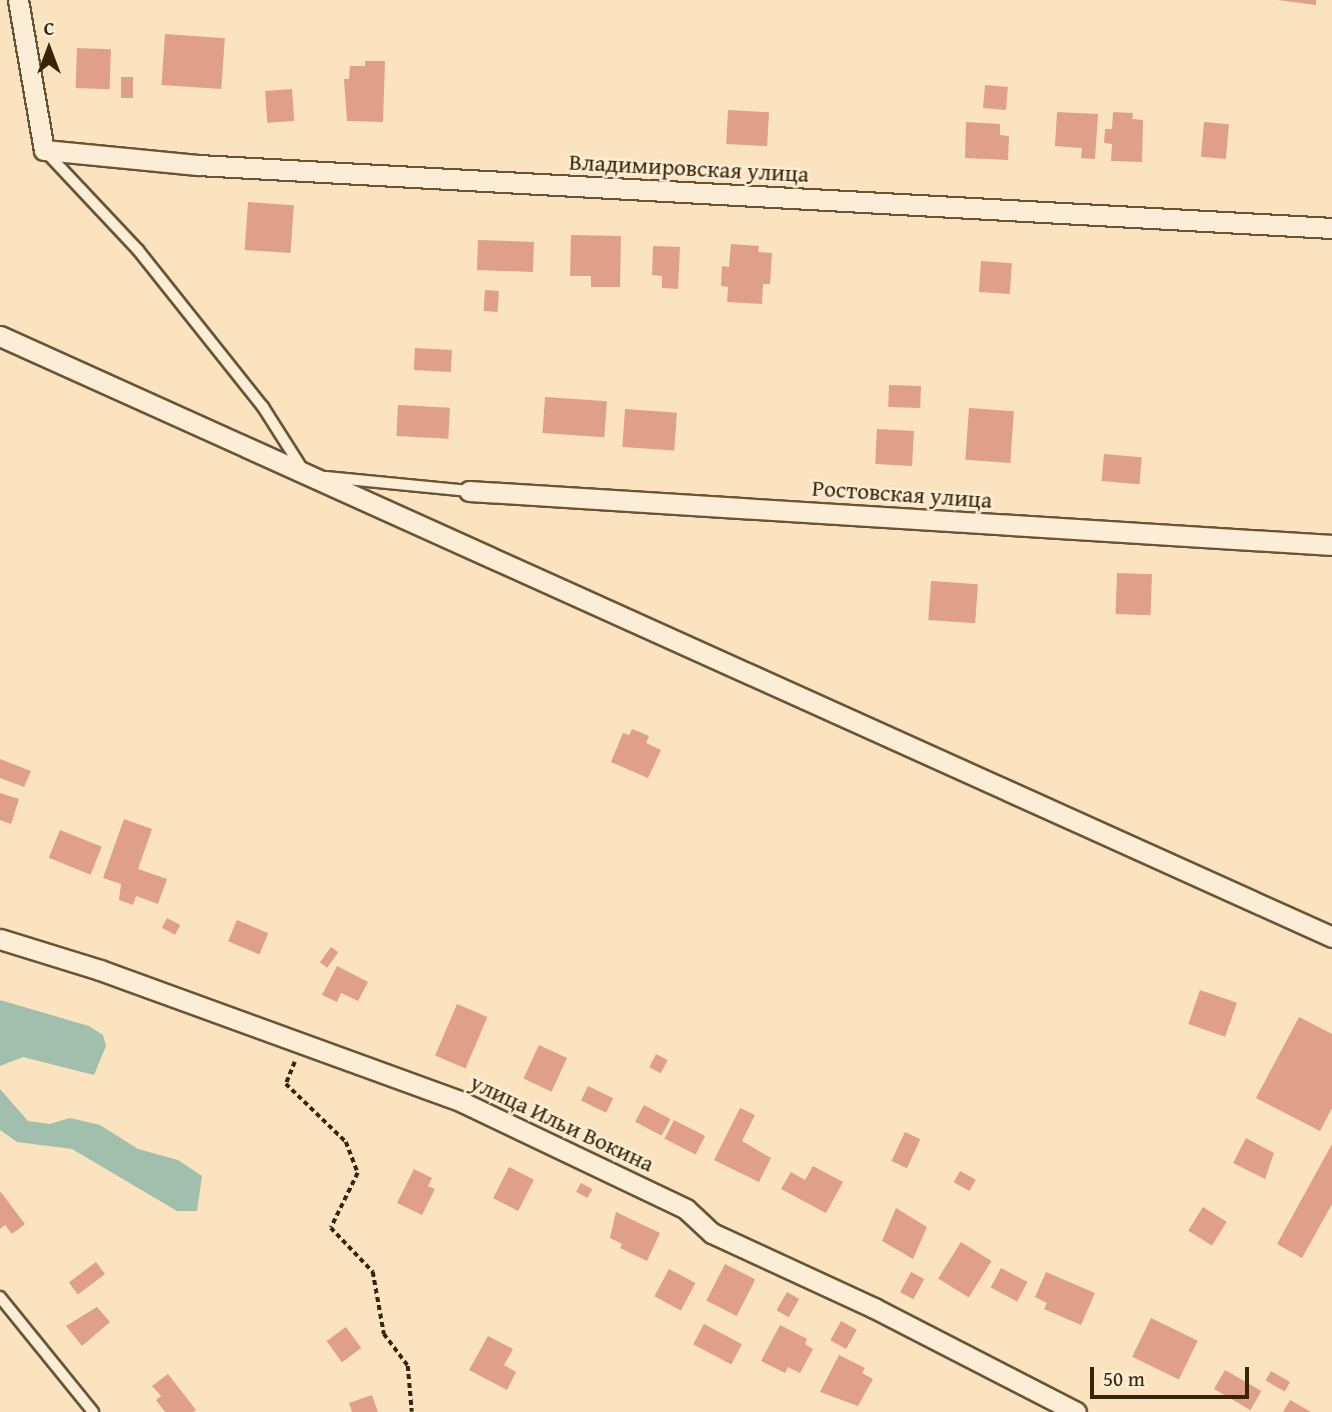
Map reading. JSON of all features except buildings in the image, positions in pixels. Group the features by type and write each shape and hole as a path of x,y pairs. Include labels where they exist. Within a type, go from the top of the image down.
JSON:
{"street":[{"path":"18,0 44,150"},
{"name":"Владимировская улица","path":"44,150 198,165 1332,228"},
{"path":"0,336 1332,937"},
{"name":"Ростовская улица","path":"469,491 1332,545"},
{"name":"улица Ильи Вокина","path":"0,939 100,970 462,1102 686,1209 712,1233 874,1308 1076,1412"}],"lane":[{"path":"44,150 138,250 263,407 307,475 469,491"},
{"path":"0,1297 93,1412"}],"path":[{"path":"302,1045 286,1084 346,1142 350,1152 358,1173 331,1228 373,1272 384,1334 408,1366 412,1412"}],"shaded area":[{"path":"0,1000 89,1026 103,1035 106,1046 94,1075 23,1057 0,1066"},
{"path":"0,1089 28,1121 50,1124 70,1118 100,1125 138,1149 178,1160 202,1176 197,1211 177,1211 72,1149 17,1142 0,1130"}]}
